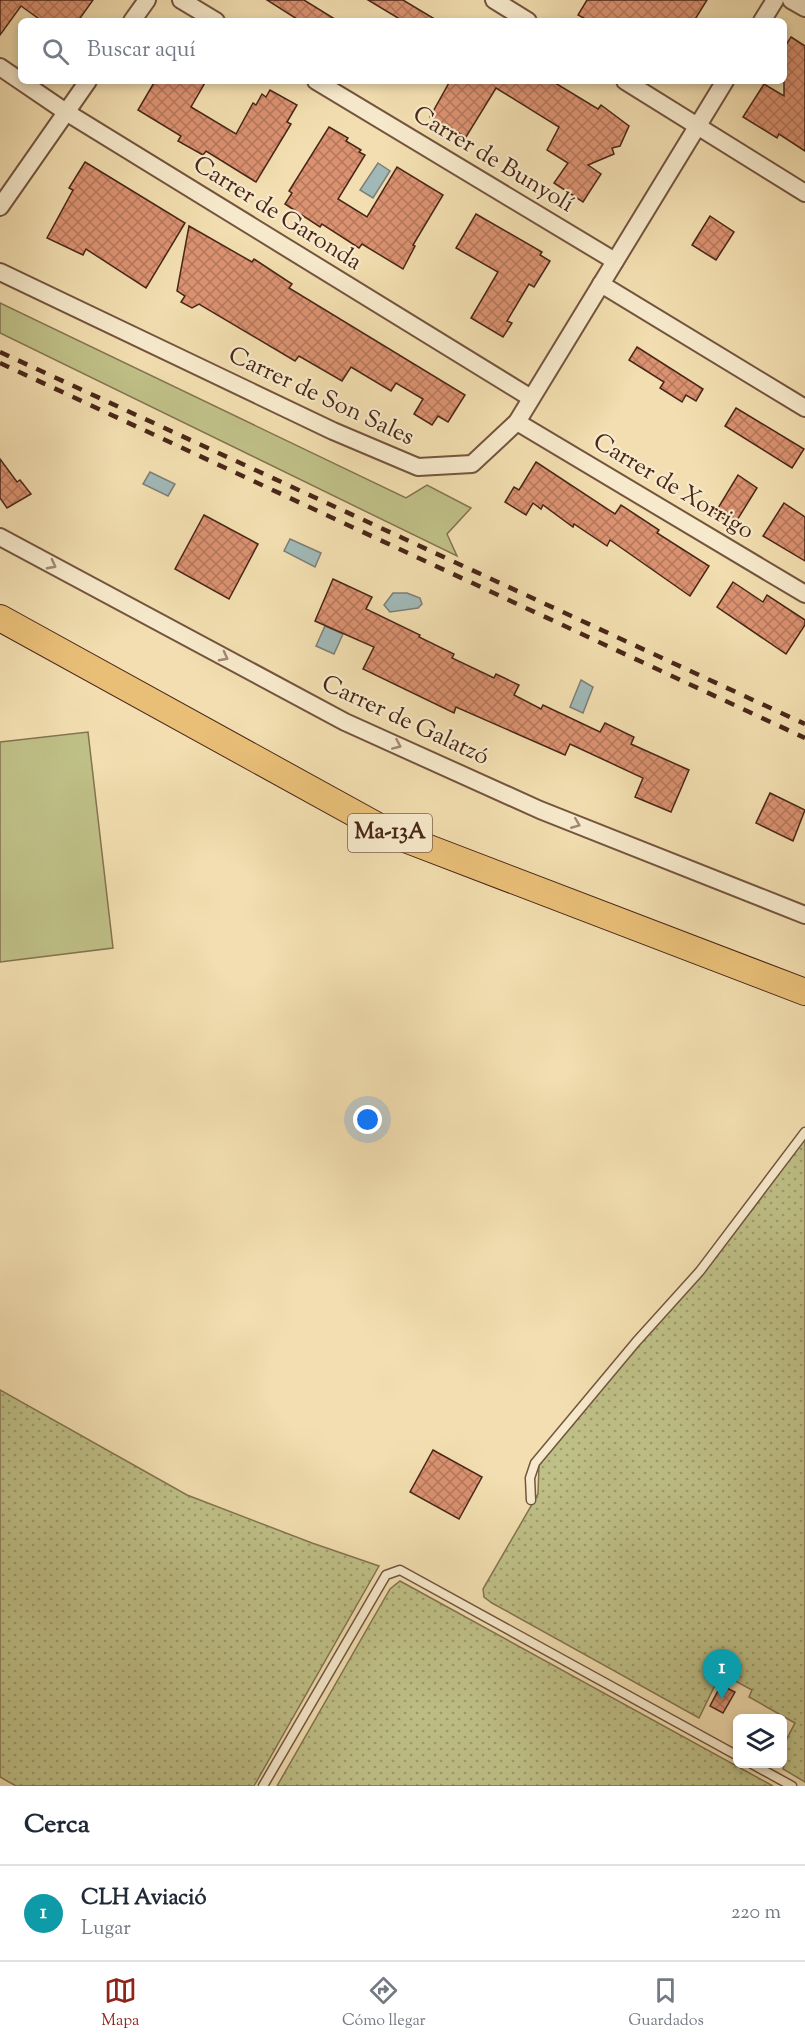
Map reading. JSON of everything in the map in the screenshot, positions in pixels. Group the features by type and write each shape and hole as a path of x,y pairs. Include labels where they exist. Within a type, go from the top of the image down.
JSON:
{"main road":[{"name":"Ma-13A","path":"0,618 392,834 805,992"}],"street":[{"path":"134,18 147,0"},
{"path":"181,0 211,18"},
{"path":"494,0 523,18"},
{"path":"764,18 775,0"},
{"path":"791,0 805,8"},
{"name":"Carrer de Garonda","path":"0,67 18,79"},
{"name":"Carrer de Garonda","path":"25,84 66,112 531,398"},
{"path":"0,207 86,84"},
{"name":"Carrer de Bunyolí","path":"321,84 615,261"},
{"path":"630,84 805,193"},
{"name":"Carrer de Son Sales","path":"0,272 333,431 418,467 472,464 517,422 723,84"},
{"path":"601,284 805,408"},
{"name":"Carrer de Xorrigo","path":"517,422 805,594"},
{"name":"Carrer de Galatzó","path":"0,537 345,722 540,810 805,915"}],"lane":[{"path":"531,1500 530,1478 535,1463 636,1342 700,1271 805,1132"},
{"path":"263,1786 386,1575 400,1570 733,1753"},
{"path":"759,1768 792,1786"}],"green space":[{"path":"0,303 406,498 427,485 471,508 447,534 457,556 0,333"},
{"path":"88,732 113,948 0,962 0,742"},
{"path":"805,1138 805,1782 783,1769 787,1768 787,1738 795,1723 787,1718 787,1714 779,1714 749,1697 752,1690 721,1673 699,1718 484,1597 483,1589 538,1494 539,1465"},
{"path":"0,1390 187,1495 379,1566 254,1786 16,1786 0,1777"},
{"path":"400,1581 733,1764 733,1768 740,1768 773,1786 277,1786 390,1589"}],"water":[{"path":"378,163 390,171 373,198 360,190"},
{"path":"150,472 175,484 168,496 143,484"},
{"path":"290,539 321,553 315,567 284,551"},
{"path":"393,593 407,593 420,598 422,604 418,608 390,612 384,605"},
{"path":"325,626 343,634 334,654 316,646"},
{"path":"581,680 593,687 583,713 570,707"}],"building":[{"path":"0,0 93,0 80,18 38,18 21,6 0,35"},
{"path":"267,0 304,0 333,18 295,18"},
{"path":"368,0 403,0 433,18 398,18"},
{"path":"587,0 707,0 696,18 584,18 578,15"},
{"path":"791,37 805,46 805,151 779,134 777,138 743,117 764,84 784,96 784,84 787,84 787,43"},
{"path":"153,84 204,84 191,107 236,134 253,103 256,105 262,94 266,97 270,90 297,105 287,122 291,124 256,182 206,151 203,155 178,141 181,136 138,110"},
{"path":"448,84 557,84 598,109 601,105 629,126 620,146 612,148 614,154 588,165 601,174 583,202 554,183 568,163 547,150 559,127 496,88 466,137 430,117"},
{"path":"329,127 348,138 346,141 365,155 338,199 367,217 397,167 443,195 413,245 415,246 403,269 362,244 359,248 322,224 320,227 285,204 292,193 289,191"},
{"path":"85,162 185,223 146,288 86,249 83,255 47,238 73,190 69,188"},
{"path":"476,214 542,252 540,255 550,261 534,287 529,284 507,321 512,323 503,337 471,318 498,272 456,248"},
{"path":"710,216 734,232 716,260 692,245"},
{"path":"189,226 252,262 254,259 292,284 289,288 465,395 448,422 438,416 432,425 414,414 423,399 396,383 391,391 351,367 342,381 299,356 295,361 199,304 192,308 181,302 185,296 177,291"},
{"path":"637,347 703,389 696,401 686,395 682,402 660,388 664,382 629,360"},
{"path":"736,408 804,449 792,468 725,426"},
{"path":"0,459 17,482 20,480 31,494 7,508 0,498"},
{"path":"536,462 615,514 621,505 659,530 657,533 709,566 690,596 610,540 607,546 574,524 573,527 543,505 541,509 533,503 526,515 505,502 514,487 519,490"},
{"path":"738,475 757,488 734,525 715,513"},
{"path":"784,503 805,517 805,561 763,536"},
{"path":"204,515 258,544 229,599 175,569"},
{"path":"333,579 372,597 366,609 454,654 452,658 494,678 496,674 519,685 514,695 541,709 543,705 600,732 605,723 634,737 631,744 689,770 671,812 635,797 643,778 570,744 565,755 456,707 454,713 363,669 374,647 315,621"},
{"path":"733,582 763,602 767,595 805,620 805,625 786,654 717,607"},
{"path":"770,793 805,810 793,841 756,823"},
{"path":"433,1450 482,1477 459,1519 410,1492"},
{"path":"721,1685 735,1692 723,1713 710,1706"}],"railway":[{"path":"0,352 805,724"},
{"path":"0,363 805,738"}],"place":[{"name":"CLH Aviació","path":"722,1699"}]}
